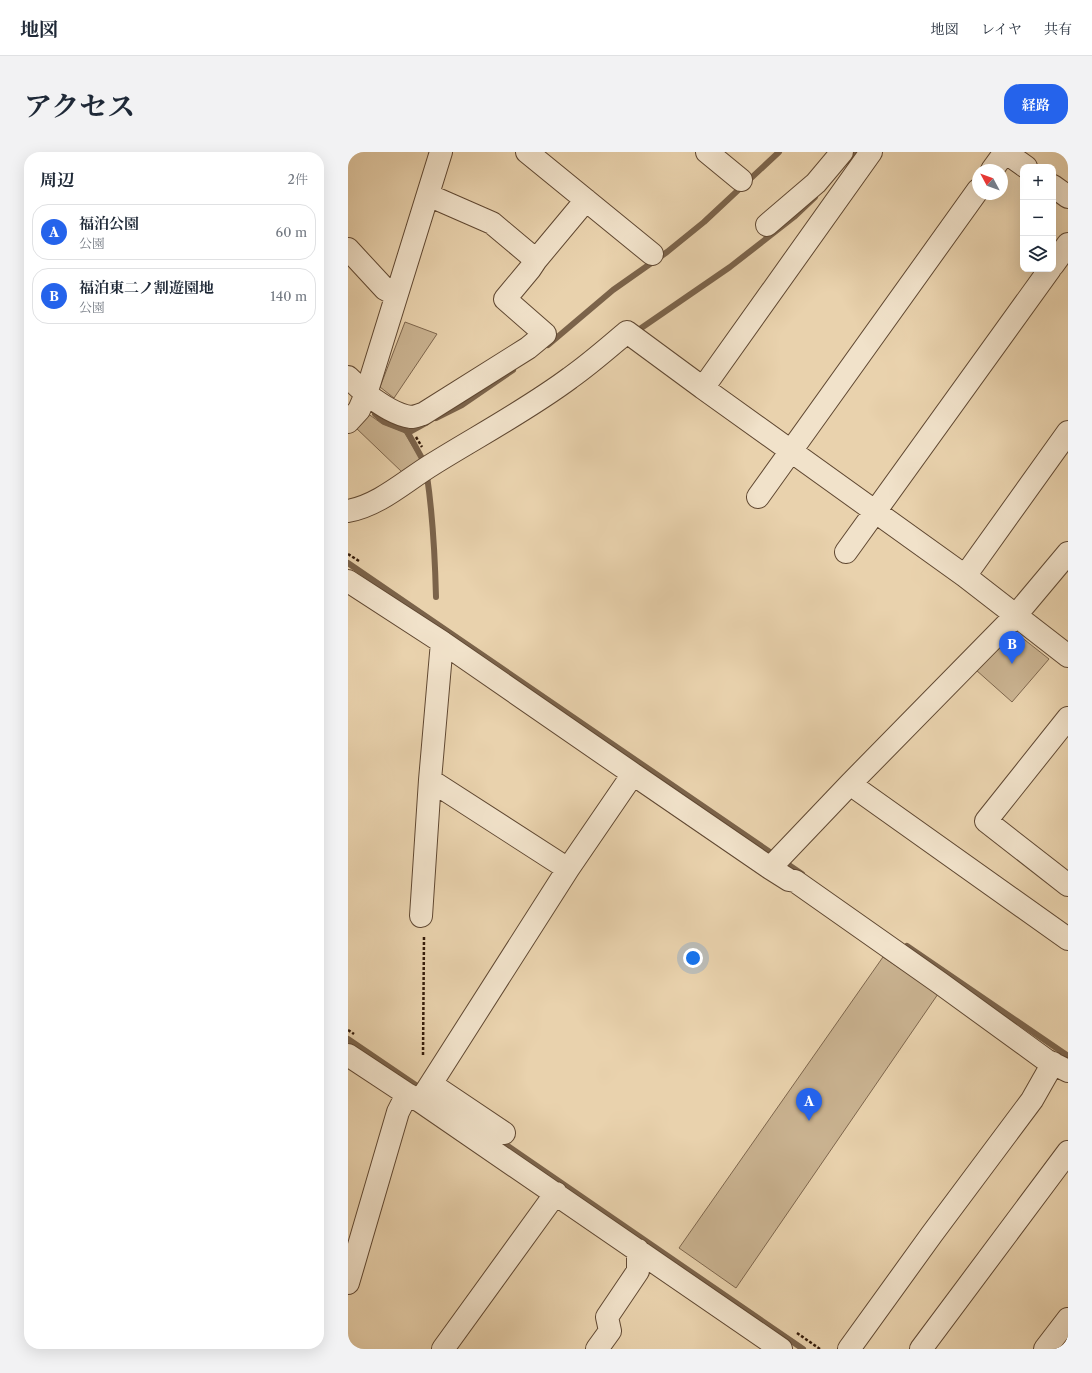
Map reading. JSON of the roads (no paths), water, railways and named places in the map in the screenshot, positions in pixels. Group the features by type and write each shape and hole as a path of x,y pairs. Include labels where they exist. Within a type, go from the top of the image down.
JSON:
{"street":[{"path":"527,152 652,254"},
{"path":"707,152 741,180"},
{"path":"768,225 816,183 842,152"},
{"path":"703,388 871,152"},
{"path":"996,164 1005,152 1022,164"},
{"path":"348,422 359,410 366,394 391,292 428,195 434,155"},
{"path":"1056,188 1068,197"},
{"path":"428,195 492,223 536,260"},
{"path":"758,497 972,198"},
{"path":"348,377 366,394 380,404 401,414 412,417 423,414 528,348 545,334 505,299 586,200"},
{"path":"1056,261 1068,244"},
{"path":"348,249 391,292"},
{"path":"846,552 1048,272"},
{"path":"348,511 373,503 385,496 432,464 533,403 569,379 627,332 965,576 1068,656"},
{"path":"965,576 1068,432"},
{"path":"776,862 850,784 1016,615 1068,553"},
{"path":"348,581 442,642 632,774 776,862 788,880 795,881 1046,1060 1060,1067 1032,1100 932,1234 849,1349"},
{"path":"421,916 430,780 442,642"},
{"path":"1068,718 986,821 1068,885"},
{"path":"348,1283 398,1112 422,1092 632,774"},
{"path":"430,780 568,869"},
{"path":"850,784 1068,939"},
{"path":"348,1055 504,1133"},
{"path":"422,1092 556,1193 781,1349"},
{"path":"921,1349 1068,1152"},
{"path":"443,1349 556,1193"},
{"path":"597,1349 610,1331 607,1317 638,1271 638,1250"},
{"path":"1045,1349 1068,1319"}],"waterway":[{"path":"548,345 613,290 667,252 704,222 779,152"},
{"path":"848,160 854,152"},
{"path":"634,333 730,267 794,217 815,197"},
{"path":"436,418 462,405 513,370"},
{"path":"375,414 384,422 407,431 424,462"},
{"path":"408,433 426,423"},
{"path":"427,476 431,507 436,597"},
{"path":"348,563 802,874"},
{"path":"907,946 1068,1056"},
{"path":"348,1039 423,1090"},
{"path":"499,1140 803,1349"}],"place":[{"name":"福泊東二ノ割遊園地","path":"1012,664"},
{"name":"福泊公園","path":"809,1121"}]}
